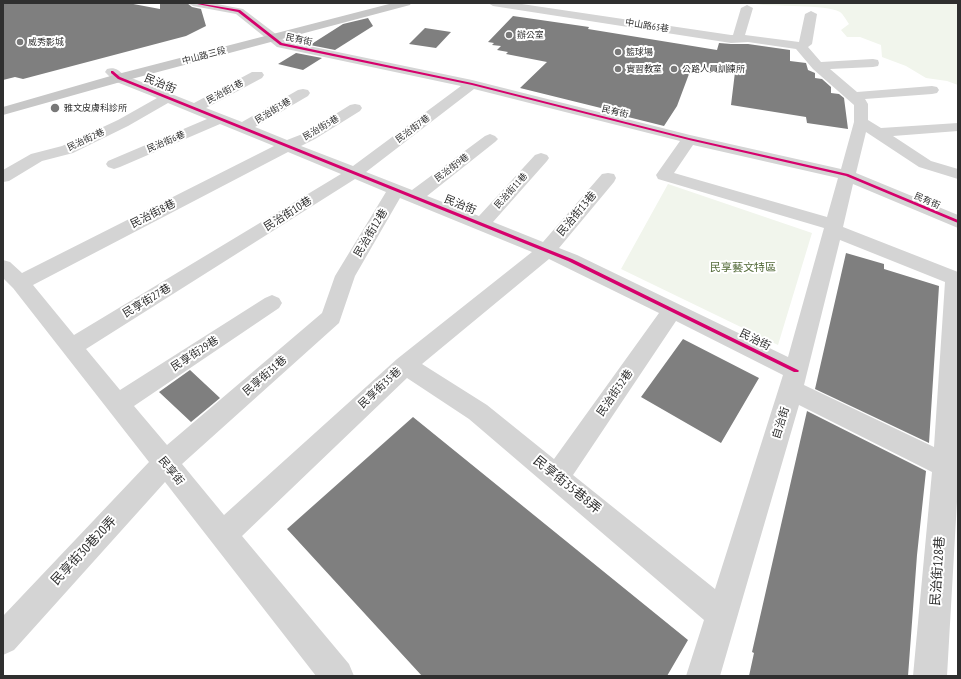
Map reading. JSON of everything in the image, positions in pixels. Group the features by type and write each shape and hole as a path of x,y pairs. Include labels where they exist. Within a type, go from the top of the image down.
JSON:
{"main road":[{"name":"中山路三段","path":"269,35 378,3"},
{"name":"中山路三段","path":"3,102 269,35 406,3"},
{"name":"中山路三段","path":"3,111 115,75"}],"street":[{"name":"民有街","path":"193,3 239,11 281,44 472,84 689,139 848,171 958,222"},
{"name":"中山路63巷","path":"493,3 731,39 748,38 800,46"},
{"path":"738,39 747,8"},
{"path":"811,14 806,44 800,46 818,66 854,96 932,90"},
{"path":"818,66 872,63"},
{"name":"民治街","path":"115,75 167,98 570,260 672,310 793,381 952,468"},
{"name":"民治街1巷","path":"193,108 257,75"},
{"name":"民治街7巷","path":"354,173 472,84"},
{"name":"民治街3巷","path":"243,128 303,93"},
{"name":"自治街","path":"703,676 793,381 861,122 861,104 854,96"},
{"name":"民治街2巷","path":"3,177 37,157 67,150 124,123 167,98"},
{"name":"民治街5巷","path":"287,146 310,136 355,108"},
{"name":"民治街6巷","path":"114,164 219,119"},
{"path":"861,122 926,164 958,174"},
{"path":"877,133 958,127"},
{"name":"民治街9巷","path":"414,197 490,139"},
{"path":"689,139 664,175 833,227 956,280"},
{"name":"民治街8巷","path":"11,275 287,146"},
{"name":"民治街11巷","path":"481,225 541,158"},
{"name":"民治街10巷","path":"222,255 354,173"},
{"name":"民治街13巷","path":"546,251 608,178"},
{"name":"民治街12巷","path":"345,276 396,190"},
{"name":"民享街35巷","path":"224,535 405,365 546,251"},
{"name":"民享街27巷","path":"72,347 222,255"},
{"name":"民享街","path":"11,275 72,347 337,676"},
{"name":"民享街31巷","path":"165,464 331,318 345,276"},
{"name":"民治街128巷","path":"930,676 952,468 956,280"},
{"name":"民享街29巷","path":"118,404 272,303"},
{"name":"民治街32巷","path":"557,476 672,310"},
{"name":"民享街35巷8弄","path":"405,365 478,412 722,614"},
{"name":"民享街30巷20弄","path":"3,639 165,464"}],"green space":[{"path":"754,3 958,3 958,85 947,81 926,78 906,66 882,57 881,45 860,37 847,37 841,30 849,24 840,12 833,9 764,5"},
{"name":"民享藝文特區","path":"668,184 812,233 778,345 621,269"}],"building":[{"path":"3,3 128,3 160,9 160,3 187,3 192,7 201,9 206,26 186,36 23,79 15,77 3,80"},
{"name":"公路人員訓練所","path":"513,16 589,27 588,29 717,50 719,43 748,44 790,50 790,61 806,63 808,70 815,73 815,78 822,79 831,87 831,93 839,94 844,98 848,129 807,123 806,117 731,105 735,72 692,66 677,106 664,126 616,114 617,112 520,88 547,62 506,54 508,52 497,50 501,46 492,45 494,43 488,42"},
{"path":"368,18 373,26 335,50 310,45 343,24"},
{"path":"425,28 451,32 436,48 409,44"},
{"path":"296,53 322,58 303,70 278,64"},
{"path":"846,253 884,264 884,269 939,286 929,443 815,389"},
{"path":"683,339 759,378 721,443 641,397"},
{"path":"190,370 220,398 191,422 159,392"},
{"path":"807,411 926,471 917,555 908,676 749,676 754,653 752,652"},
{"path":"413,417 688,640 667,676 422,676 287,529"}],"cycle path":[{"path":"193,3 239,11 281,44 472,84 689,139 847,175 958,222"},
{"path":"112,72 119,78 570,260 796,371"}],"place":[{"name":"辦公室","path":"509,35"},
{"name":"威秀影城","path":"20,42"},
{"name":"籃球場","path":"618,52"},
{"name":"實習教室","path":"618,69"},
{"name":"公路人員訓練所","path":"674,69"},
{"name":"雅文皮膚科診所","path":"55,108"}]}
